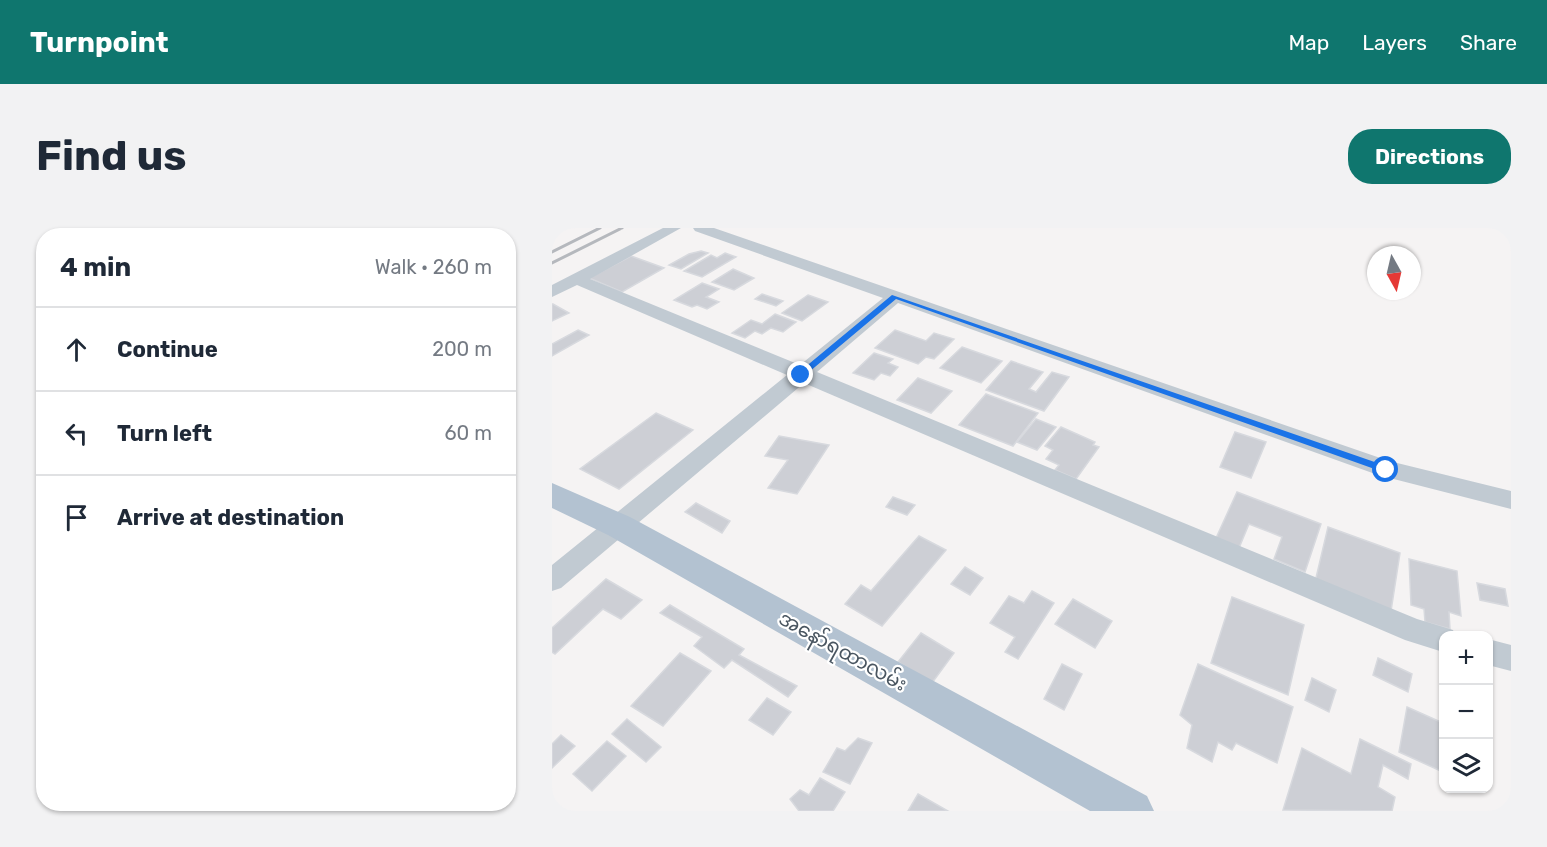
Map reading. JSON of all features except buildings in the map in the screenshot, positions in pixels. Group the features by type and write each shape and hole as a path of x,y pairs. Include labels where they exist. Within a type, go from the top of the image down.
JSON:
{"main road":[{"name":"အနော်ရထာလမ်း","path":"552,495 619,526 1132,811"}],"street":[{"path":"552,292 674,228"},
{"path":"700,228 1386,470 1511,500"},
{"path":"576,279 1415,631 1439,638"},
{"path":"552,580 895,297"},
{"path":"1493,653 1511,658"}],"railway":[{"path":"552,252 600,228"},
{"path":"552,263 622,228"}],"route":[{"path":"801,375 895,297 1386,470"}]}
